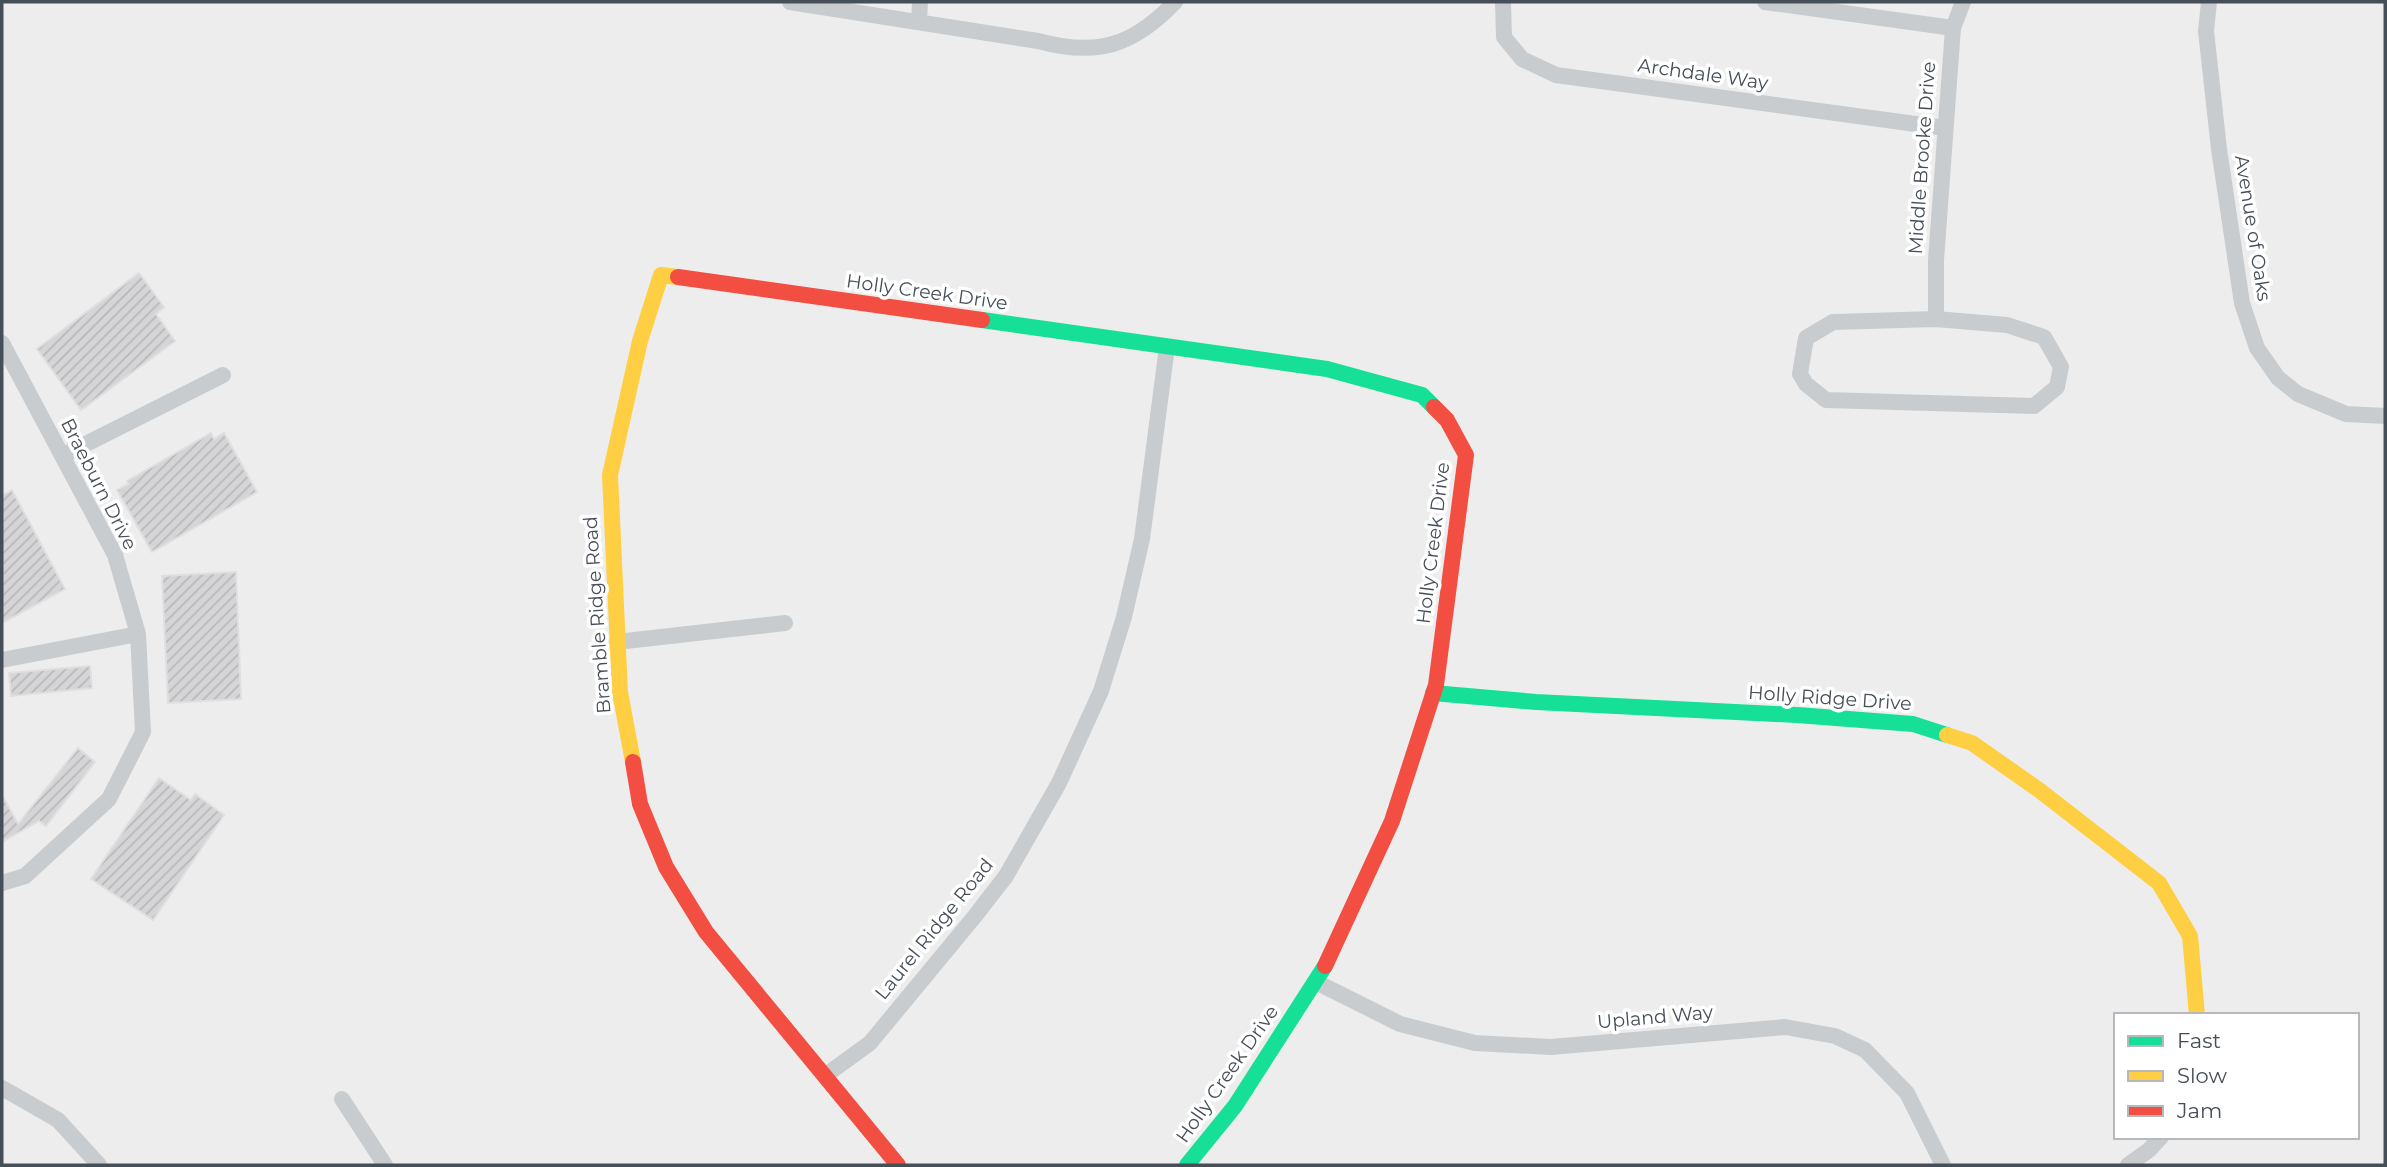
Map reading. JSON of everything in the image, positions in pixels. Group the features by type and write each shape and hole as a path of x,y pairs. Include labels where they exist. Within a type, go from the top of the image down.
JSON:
{"street":[{"path":"790,2 919,21 1038,41 1064,48 1089,49 1112,44 1139,33 1175,2"},
{"path":"919,21 920,2"},
{"name":"Archdale Way","path":"1503,2 1504,37 1521,59 1556,75 1945,128"},
{"path":"1765,2 1953,28"},
{"name":"Middle Brooke Drive","path":"1936,319 1936,260 1953,28 1963,2"},
{"name":"Avenue of Oaks","path":"2209,2 2206,31 2218,149 2242,303 2257,348 2278,378 2298,394 2346,414 2385,416"},
{"name":"Holly Creek Drive","path":"661,275 1327,369 1422,395 1447,420 1466,455 1433,693 1392,821 1324,968 1237,1102 1187,1165"},
{"name":"Bramble Ridge Road","path":"661,275 640,341 610,475 620,692 640,804 666,867 706,932 898,1165"},
{"path":"1936,319 2007,325 2044,337 2062,367 2057,387 2034,406 1826,400 1806,384 1800,374 1806,338 1833,322 1936,319"},
{"name":"Braeburn Drive","path":"2,344 115,555 138,634 143,732 109,799 25,876 2,883"},
{"name":"Laurel Ridge Road","path":"826,1075 870,1043 975,916 1006,876 1059,783 1101,691 1126,607 1142,539 1167,347"},
{"path":"62,456 223,375"},
{"path":"617,642 785,623"},
{"path":"2,660 138,634"},
{"name":"Holly Ridge Drive","path":"1433,693 1536,702 1797,715 1913,724 1972,743 2039,790 2159,883 2190,936 2197,1013"},
{"name":"Upland Way","path":"1315,982 1400,1024 1475,1043 1552,1047 1785,1027 1835,1036 1865,1050 1907,1093 1943,1165"},
{"path":"2,1088 58,1120 99,1165"},
{"path":"342,1099 385,1165"},
{"path":"2128,1165 2159,1139"}],"building":[{"path":"139,273 164,307 156,314 175,341 81,410 37,349"},
{"path":"211,433 214,439 224,433 257,492 152,552 117,490 129,484 127,481"},
{"path":"12,490 65,589 2,623 2,496"},
{"path":"236,572 241,699 168,703 162,576"},
{"path":"90,666 92,688 11,696 9,673"},
{"path":"78,748 95,762 46,826 39,821 2,842 2,795 18,824"},
{"path":"159,778 191,800 195,794 224,815 153,920 91,879"}],"traffic: fast":[{"path":"982,320 1327,369 1422,395 1434,407"},
{"path":"1433,693 1536,702 1797,715 1913,724 1947,735"},
{"path":"1187,1165 1235,1106 1325,966"}],"traffic: slow":[{"path":"633,762 620,692 610,475 640,341 661,275 678,277"},
{"path":"1947,735 1972,743 2039,790 2159,883 2190,936 2197,1013"}],"traffic: jam":[{"path":"678,277 982,320"},
{"path":"1325,966 1392,821 1436,685 1466,455 1447,420 1434,407"},
{"path":"633,762 640,804 666,867 706,932 898,1165"}]}
